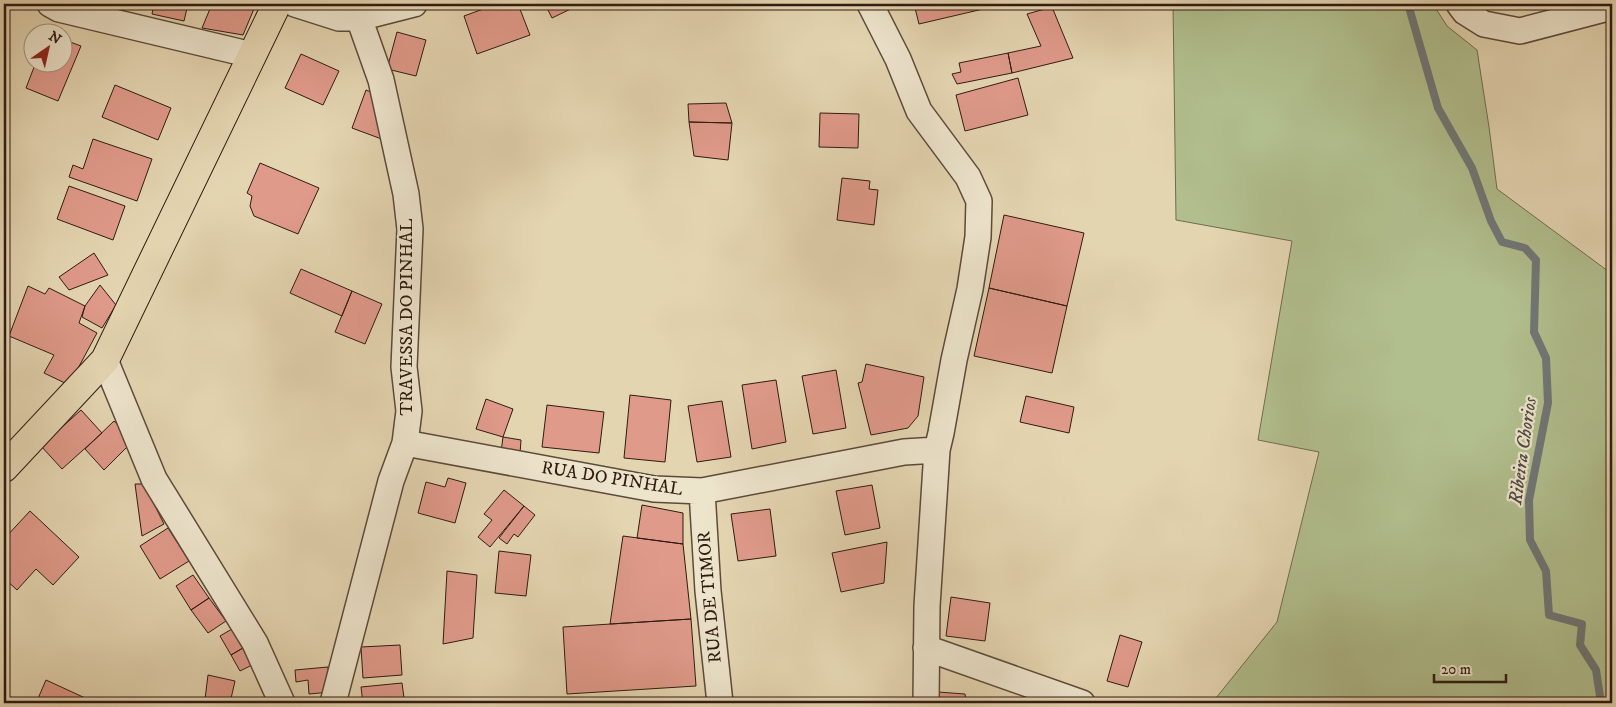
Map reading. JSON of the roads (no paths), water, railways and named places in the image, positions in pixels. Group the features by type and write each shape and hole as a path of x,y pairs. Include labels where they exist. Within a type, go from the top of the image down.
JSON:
{"main road":[{"path":"4,468 105,360 278,4"}],"street":[{"path":"50,4 59,9 252,55"},
{"path":"295,4 339,18 359,18 414,4"},
{"path":"870,4 898,59 919,112 968,177 979,201 978,237 970,289 937,450 927,606 926,703"},
{"path":"1459,4 1466,12 1484,24 1520,31 1612,7"},
{"name":"TRAVESSA DO PINHAL","path":"333,703 391,481 405,443 409,411 404,367 410,229 406,194 381,80 359,18"},
{"path":"105,360 154,479 255,644 282,703"},
{"name":"RUA DO PINHAL","path":"405,443 654,489 702,491 904,452 937,450"},
{"name":"RUA DE TIMOR","path":"702,491 708,591 720,703"},
{"path":"926,648 1082,703"}],"waterway":[{"name":"Ribeira Chorios","path":"1408,4 1438,108 1472,168 1491,221 1502,242 1525,248 1536,260 1534,332 1546,358 1548,403 1529,500 1530,540 1546,571 1549,615 1582,624 1580,645 1596,670 1601,703"}]}
